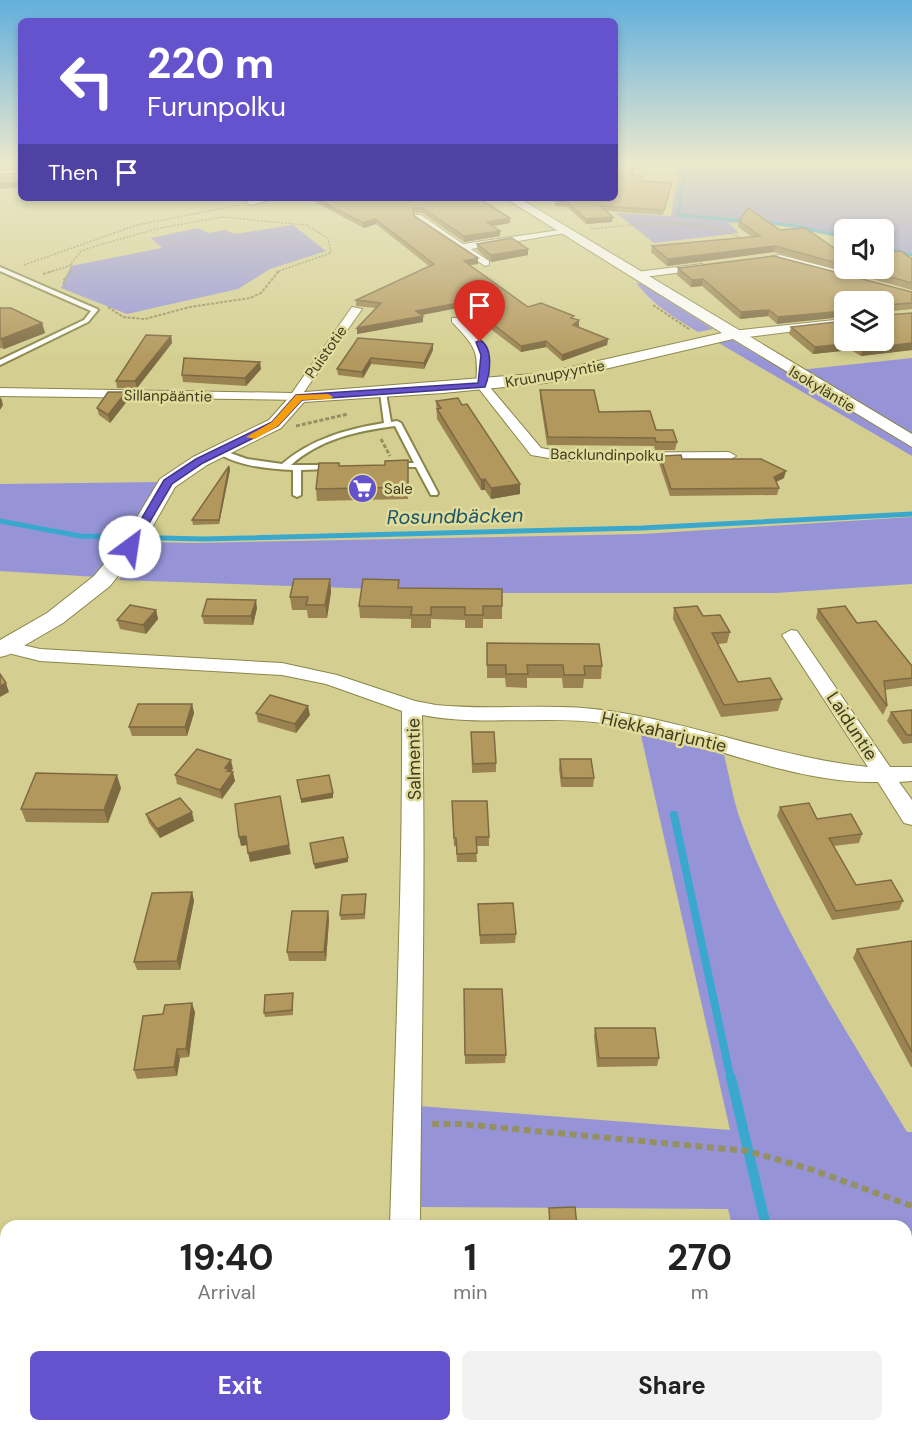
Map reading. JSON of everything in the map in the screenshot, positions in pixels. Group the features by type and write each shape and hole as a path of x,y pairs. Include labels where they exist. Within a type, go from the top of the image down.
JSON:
{"street":[{"path":"436,230 485,263"},
{"path":"562,230 732,335 834,323"},
{"path":"460,246 566,232"},
{"path":"756,247 773,257 862,280"},
{"path":"744,261 773,257"},
{"path":"636,275 714,265"},
{"name":"Puistotie","path":"299,397 298,392 356,309"},
{"path":"456,320 484,348 482,385"},
{"name":"Kruunupyyntie","path":"299,397 482,385 576,373 732,335"},
{"name":"Isokyläntie","path":"732,335 912,442"},
{"name":"Backlundinpolku","path":"482,385 536,452 567,457 729,456"},
{"name":"Sillanpääntie","path":"0,392 299,397"},
{"path":"2,648 86,596 130,547 168,483 219,451 275,424 299,397"},
{"name":"Laiduntie","path":"791,635 912,817"},
{"name":"Salmentie","path":"2,648 40,655 221,664 313,674 412,707 414,867 409,975 405,1220"},
{"name":"Hiekkaharjuntie","path":"412,707 461,714 560,713 609,717 669,729 778,761 852,775 912,774"}],"lane":[{"path":"0,363 86,321 95,310 3,269"},
{"path":"383,393 388,424"},
{"path":"285,466 298,453 312,446 397,423 434,493"},
{"path":"219,451 246,461 297,467 342,467"},
{"path":"385,465 419,465"},
{"path":"297,467 297,495"}],"path":[{"path":"3,269 123,230"},
{"path":"67,288 63,281 72,269 74,256 81,251 154,230"},
{"path":"108,308 123,317 145,319 190,307 250,298 261,293 276,272 330,253 332,246 328,238 314,230"},
{"path":"566,232 588,230"},
{"path":"730,230 756,247"},
{"path":"27,279 72,264"},
{"path":"275,424 307,425 348,414"},
{"path":"407,1124 461,1124 748,1151 793,1161 858,1188 912,1206"}],"shaded area":[{"path":"190,230 201,230 208,233 226,230 234,234 262,230 299,230 326,251 270,269 238,289 127,314 61,288 71,266 162,248 151,238"},
{"path":"637,230 736,230 739,233 654,243"},
{"path":"801,230 834,230 834,236"},
{"path":"894,230 912,230 912,256 894,252"},
{"path":"636,283 642,284 713,329 698,332 657,304"},
{"path":"731,339 912,447 912,456 717,342"},
{"path":"912,358 912,433 799,370"},
{"path":"161,482 121,547 97,577 0,571 0,484"},
{"path":"912,517 912,584 776,593 494,593 119,580 148,542 643,534"},
{"path":"640,731 724,755 738,813 753,854 792,936 907,1132 912,1132 912,1220 731,1220 728,1209 419,1207 419,1106 730,1130"}],"building":[{"path":"389,230 435,230 478,258 464,261 528,307 541,303 574,316 571,318 579,320 573,325 608,339 562,355 546,341 521,346 489,321 486,302 480,315 463,302 416,311 423,316 357,328 381,303 356,300 434,264"},
{"path":"455,230 500,231 464,236"},
{"path":"751,230 808,230 834,247 834,262 775,246 668,259 652,246 760,236"},
{"path":"512,238 528,249 491,255 477,244"},
{"path":"894,251 901,251 912,259 912,283 894,278"},
{"path":"774,256 834,272 834,279 862,279 912,292 912,303 894,304 894,291 834,291 834,312 778,317 769,310 741,312 703,279 692,280 678,268"},
{"path":"0,308 11,308 42,323 1,339"},
{"path":"912,313 912,343 894,345 894,314"},
{"path":"834,322 834,345 815,347 791,327"},
{"path":"146,335 171,336 135,381 116,381"},
{"path":"358,338 433,344 424,363 371,358 362,372 337,369"},
{"path":"184,358 260,362 245,378 182,375"},
{"path":"540,390 594,390 599,412 650,411 656,430 673,430 677,442 656,442 655,438 548,437"},
{"path":"108,392 126,392 108,415 97,408"},
{"path":"458,398 462,405 467,404 520,484 491,488 485,479 481,480 437,409 441,408 436,401"},
{"path":"681,455 682,459 761,459 786,471 774,477 779,488 671,489 660,456"},
{"path":"408,460 408,487 316,489 319,463 339,463 339,466 385,465 385,461"},
{"path":"229,466 219,520 192,520"},
{"path":"294,579 330,579 325,605 306,605 308,597 290,597"},
{"path":"363,579 399,580 398,588 502,589 502,606 483,606 483,615 465,615 465,607 431,607 431,615 411,615 412,607 359,606"},
{"path":"207,599 256,600 251,616 202,616"},
{"path":"130,605 156,610 143,625 117,620"},
{"path":"697,606 703,616 720,615 730,632 712,633 738,682 770,678 782,699 724,705 674,608"},
{"path":"845,606 857,623 876,621 912,666 912,678 884,681 887,706 818,609"},
{"path":"487,643 599,644 602,666 584,666 585,675 564,675 563,665 527,665 528,674 506,674 506,665 487,665"},
{"path":"0,674 6,683 0,686"},
{"path":"270,695 308,706 295,724 256,713"},
{"path":"138,704 192,704 185,727 129,727"},
{"path":"912,710 912,735 907,735 891,712"},
{"path":"471,732 494,732 496,763 473,764"},
{"path":"197,749 231,760 225,768 233,772 220,790 175,775"},
{"path":"560,759 591,759 594,778 562,778"},
{"path":"36,773 117,775 104,810 21,809"},
{"path":"329,775 333,793 301,799 297,780"},
{"path":"280,796 289,845 248,853 246,836 239,837 235,804"},
{"path":"180,798 192,812 157,829 146,814"},
{"path":"452,801 487,801 489,837 476,837 477,853 457,854"},
{"path":"809,803 817,819 851,814 862,834 829,838 856,885 891,880 903,901 836,911 780,807"},
{"path":"343,837 348,858 314,864 310,843"},
{"path":"192,892 177,961 134,962 152,893"},
{"path":"366,894 364,914 340,915 342,895"},
{"path":"513,903 516,934 480,935 478,904"},
{"path":"292,911 328,911 324,952 287,952"},
{"path":"912,941 912,1052 857,949"},
{"path":"464,989 502,989 506,1055 465,1055"},
{"path":"293,993 292,1010 264,1013 265,995"},
{"path":"192,1003 186,1049 177,1049 174,1067 134,1070 143,1016 163,1014 165,1005"},
{"path":"595,1028 655,1028 659,1058 599,1058"},
{"path":"575,1207 576,1220 550,1220 549,1208"}],"waterway":[{"path":"812,230 834,235"},
{"path":"894,250 912,255"},
{"name":"Rosundbäcken","path":"0,521 80,536 203,539 642,528 912,514"},
{"path":"674,815 731,1080"},
{"path":"731,1078 765,1220"}],"slow traffic":[{"path":"251,437 275,424 287,414 299,397 328,397"}],"place":[{"name":"Sale","path":"363,489"}],"route":[{"path":"130,547 168,483 216,452 257,435 275,424 287,414 299,397 482,385 486,355 480,342"}]}
